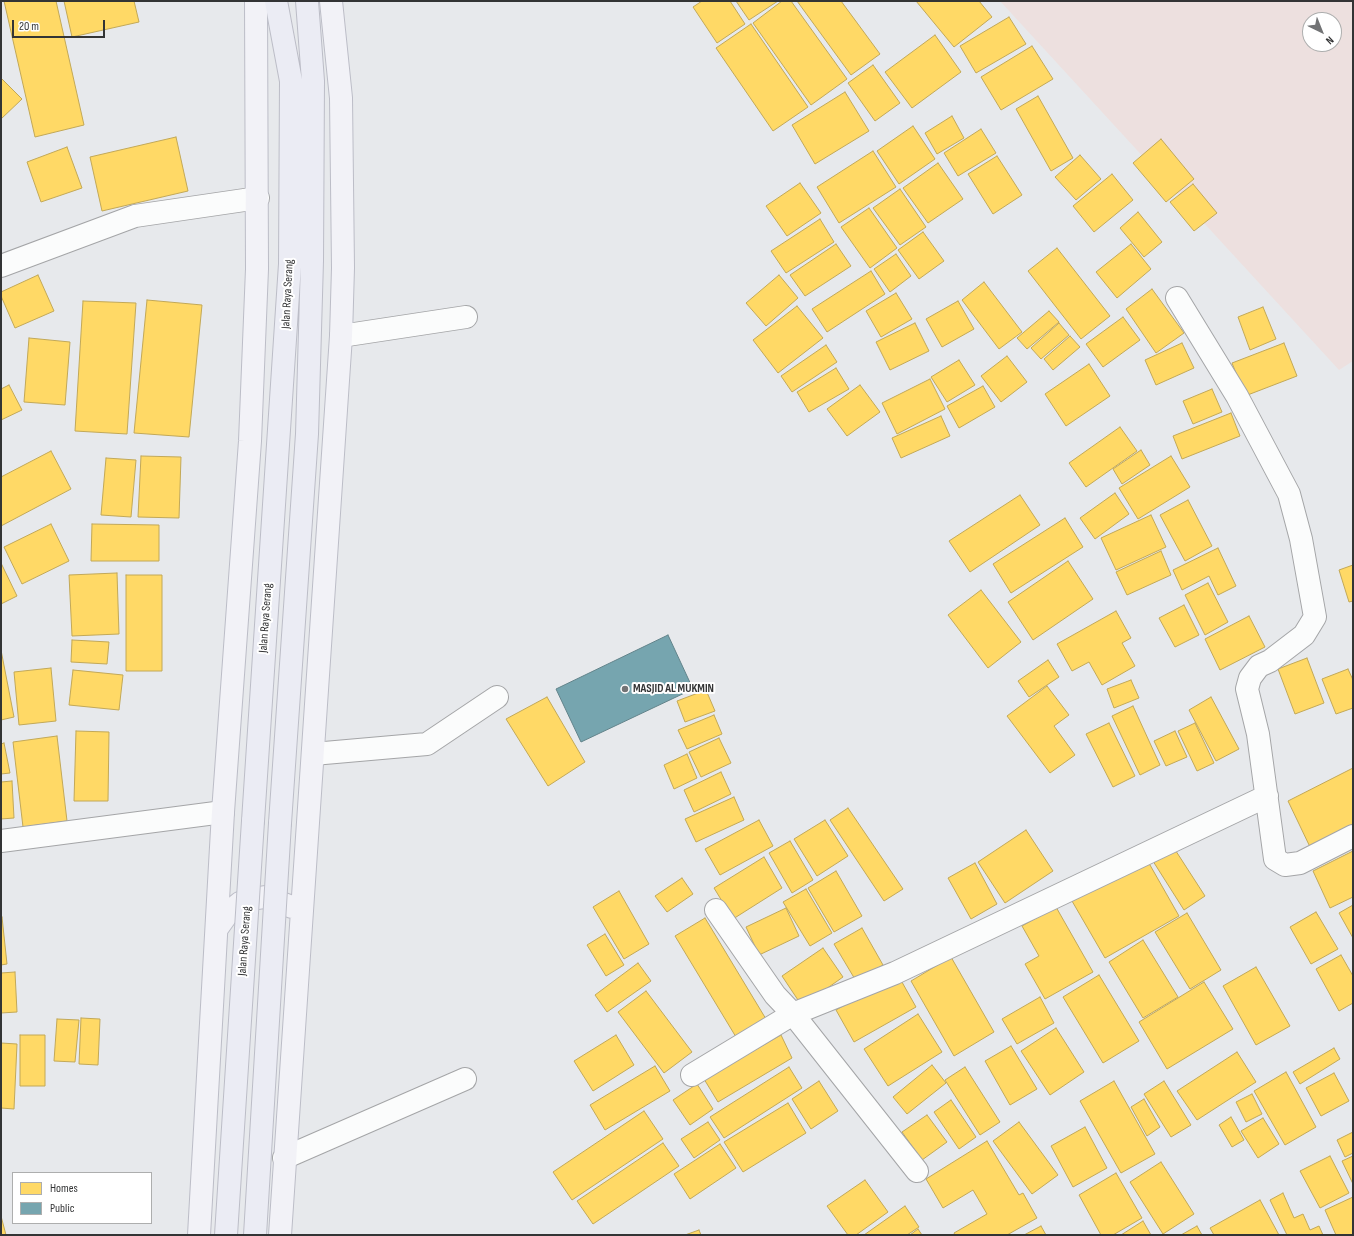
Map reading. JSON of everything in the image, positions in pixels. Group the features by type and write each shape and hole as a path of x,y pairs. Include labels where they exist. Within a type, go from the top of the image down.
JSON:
{"highway":[{"name":"Jalan Raya Serang","path":"226,1235 290,264 291,81 276,1"},
{"name":"Jalan Raya Serang","path":"255,1235 281,815 307,434 312,261 313,81 307,1"}],"main road":[{"path":"199,1235 218,927 223,812 250,441 257,269 258,198 256,1"},
{"path":"280,1235 284,1158 314,754 341,336 343,268 341,98 331,1"},
{"path":"218,927 228,913 240,903 265,897 287,904 302,915"}],"street":[{"path":"1,266 135,216 258,198"},
{"path":"1177,298 1238,396 1289,494 1301,539 1315,617 1304,635 1270,661 1259,666 1250,678 1247,689 1258,734 1275,859 1285,864 1300,863 1353,836"},
{"path":"341,336 466,317"},
{"path":"314,754 427,744 497,697"},
{"path":"692,1075 793,1014 895,973 1267,796"},
{"path":"1,841 223,812"},
{"path":"716,910 775,996 793,1014 917,1171"},
{"path":"284,1158 465,1079"}],"shaded area":[{"path":"1000,1 1353,1 1353,361 1339,370"}],"building: Homes":[{"path":"4,1 56,1 84,125 35,137"},
{"path":"64,1 134,1 139,22 72,37"},
{"path":"702,1 730,1 745,24 717,43 693,7"},
{"path":"736,1 778,1 749,20"},
{"path":"782,1 791,1 847,79 811,105 753,23"},
{"path":"797,1 841,1 880,54 851,75"},
{"path":"916,1 979,1 992,17 954,47"},
{"path":"1009,17 1026,44 976,73 960,46"},
{"path":"751,24 808,107 773,131 716,48"},
{"path":"935,35 961,72 912,108 885,72"},
{"path":"1032,46 1053,79 1001,110 981,77"},
{"path":"873,65 900,103 875,121 848,83"},
{"path":"1,78 22,99 1,119"},
{"path":"845,92 869,131 815,164 792,125"},
{"path":"1038,96 1073,158 1051,171 1016,109"},
{"path":"952,116 964,138 937,154 925,133"},
{"path":"913,126 935,159 899,184 877,151"},
{"path":"981,129 996,153 958,176 944,153"},
{"path":"176,137 188,191 102,211 90,157"},
{"path":"1161,139 1194,179 1166,202 1133,163"},
{"path":"67,147 82,188 41,202 27,162"},
{"path":"873,151 896,187 839,223 817,187"},
{"path":"1080,155 1101,179 1076,200 1055,177"},
{"path":"997,156 1022,195 993,214 968,174"},
{"path":"938,163 963,199 928,223 903,188"},
{"path":"1112,174 1133,200 1094,232 1073,206"},
{"path":"800,183 821,213 787,236 766,206"},
{"path":"1193,184 1217,213 1194,231 1170,202"},
{"path":"900,189 926,227 900,245 873,208"},
{"path":"869,208 897,248 870,268 841,227"},
{"path":"1138,212 1162,242 1144,257 1120,228"},
{"path":"820,219 834,242 786,273 771,251"},
{"path":"923,232 944,261 919,279 898,250"},
{"path":"836,244 851,266 805,296 790,275"},
{"path":"1131,244 1151,269 1117,298 1096,272"},
{"path":"1057,248 1110,316 1081,339 1028,271"},
{"path":"896,254 911,276 890,292 874,269"},
{"path":"871,271 885,294 827,332 812,309"},
{"path":"38,275 54,311 15,328 1,296 1,292"},
{"path":"779,275 798,298 766,326 746,303"},
{"path":"984,282 1022,332 999,349 962,300"},
{"path":"1152,289 1184,333 1156,353 1126,309"},
{"path":"896,293 912,319 881,337 866,311"},
{"path":"147,300 202,305 189,437 134,433"},
{"path":"83,301 136,303 127,434 75,431"},
{"path":"958,301 974,329 942,347 926,319"},
{"path":"797,306 823,338 778,373 753,340"},
{"path":"1263,307 1276,339 1250,350 1238,317"},
{"path":"1049,311 1059,322 1027,349 1017,338"},
{"path":"1123,317 1140,340 1103,367 1086,344"},
{"path":"915,323 929,351 890,370 876,342"},
{"path":"1059,323 1069,335 1041,359 1031,348"},
{"path":"1070,336 1080,347 1053,370 1044,359"},
{"path":"29,338 70,342 65,405 24,402"},
{"path":"1182,343 1194,368 1156,385 1145,360"},
{"path":"1284,343 1297,376 1245,396 1232,363"},
{"path":"826,345 837,362 792,392 781,376"},
{"path":"1007,356 1027,382 1001,402 981,376"},
{"path":"959,360 975,385 947,402 931,377"},
{"path":"1089,364 1110,396 1066,426 1045,394"},
{"path":"836,368 849,389 809,412 797,392"},
{"path":"930,379 945,409 897,434 882,403"},
{"path":"9,385 22,410 1,420 1,389"},
{"path":"860,385 880,412 847,436 827,409"},
{"path":"983,386 995,407 959,428 947,406"},
{"path":"1212,389 1222,412 1193,424 1183,401"},
{"path":"1231,413 1240,436 1182,459 1173,436"},
{"path":"941,416 950,436 901,458 892,438"},
{"path":"1120,427 1137,451 1086,487 1069,463"},
{"path":"1141,450 1150,465 1122,484 1113,469"},
{"path":"51,451 71,489 1,526 1,477"},
{"path":"141,456 181,457 179,518 138,517"},
{"path":"1171,456 1190,487 1138,519 1119,488"},
{"path":"106,458 136,460 131,517 101,515"},
{"path":"1115,493 1129,514 1095,539 1080,518"},
{"path":"1020,495 1040,525 970,572 949,541"},
{"path":"1188,500 1212,546 1185,561 1160,515"},
{"path":"1151,515 1166,547 1116,570 1101,538"},
{"path":"1065,518 1083,547 1011,593 993,564"},
{"path":"51,524 69,561 22,584 4,547"},
{"path":"92,524 159,525 159,561 91,561"},
{"path":"1218,548 1236,586 1218,595 1209,576 1182,590 1173,570"},
{"path":"1161,551 1171,575 1127,595 1116,572"},
{"path":"1068,561 1093,599 1033,640 1008,602"},
{"path":"1,563 17,596 1,604"},
{"path":"1353,565 1353,601 1349,602 1339,570"},
{"path":"117,573 119,634 72,636 69,575"},
{"path":"126,575 162,575 162,671 126,671"},
{"path":"1208,583 1228,622 1205,635 1185,595"},
{"path":"981,590 1021,642 988,668 948,615"},
{"path":"1184,605 1199,635 1175,647 1159,618"},
{"path":"1116,611 1131,638 1122,643 1135,666 1102,685 1089,662 1072,671 1057,644"},
{"path":"1249,616 1265,647 1220,670 1205,639"},
{"path":"72,640 109,642 107,664 71,662"},
{"path":"1,650 14,717 1,720"},
{"path":"1307,658 1324,703 1295,714 1278,669"},
{"path":"1048,660 1059,677 1029,697 1018,681"},
{"path":"51,668 56,721 19,725 14,672"},
{"path":"1348,669 1353,680 1353,708 1336,714 1322,679"},
{"path":"73,670 123,675 119,710 69,705"},
{"path":"1131,680 1139,698 1114,708 1107,689"},
{"path":"1047,686 1069,715 1054,726 1075,755 1050,773 1007,716"},
{"path":"706,690 715,711 685,722 677,701"},
{"path":"547,697 585,762 548,786 506,719"},
{"path":"1211,697 1239,749 1216,761 1189,710"},
{"path":"1133,706 1160,765 1140,775 1112,716"},
{"path":"714,715 722,734 687,749 678,730"},
{"path":"1109,723 1135,776 1113,787 1086,734"},
{"path":"1195,723 1214,763 1197,771 1178,731"},
{"path":"76,731 109,732 108,801 74,801"},
{"path":"1175,731 1187,757 1166,766 1154,741"},
{"path":"57,736 67,821 23,827 13,742"},
{"path":"719,738 731,763 701,777 689,752"},
{"path":"4,743 10,773 1,774 1,744"},
{"path":"687,754 697,778 674,789 664,765"},
{"path":"1353,768 1353,829 1311,849 1288,801"},
{"path":"721,772 731,794 694,812 684,790"},
{"path":"12,781 14,818 1,819 1,782"},
{"path":"734,797 744,820 696,842 685,819"},
{"path":"848,808 903,889 884,901 830,820"},
{"path":"759,820 773,846 720,875 705,849"},
{"path":"825,820 848,856 817,876 794,839"},
{"path":"1026,830 1053,871 1005,903 978,862"},
{"path":"790,841 813,880 792,893 769,853"},
{"path":"1172,845 1205,896 1184,910 1151,858"},
{"path":"1353,851 1353,897 1330,908 1313,871"},
{"path":"764,857 782,888 733,919 714,888"},
{"path":"1146,858 1179,916 1105,958 1072,901"},
{"path":"975,863 997,904 971,919 948,878"},
{"path":"836,871 862,916 834,932 808,888"},
{"path":"682,878 693,894 667,912 655,896"},
{"path":"806,889 832,933 810,946 783,902"},
{"path":"619,891 649,944 624,959 593,907"},
{"path":"1353,905 1353,938 1339,913"},
{"path":"1056,907 1093,972 1045,999 1025,964 1039,956 1022,926"},
{"path":"786,908 799,936 759,955 746,927"},
{"path":"1316,912 1338,949 1311,964 1290,927"},
{"path":"1187,913 1221,970 1190,989 1155,932"},
{"path":"1,917 7,964 1,965"},
{"path":"705,918 769,1024 739,1042 675,936"},
{"path":"862,928 883,965 856,981 834,944"},
{"path":"605,934 624,965 606,976 587,945"},
{"path":"1143,940 1178,997 1143,1018 1109,962"},
{"path":"823,948 843,977 802,1006 782,976"},
{"path":"1341,955 1353,976 1353,1003 1339,1011 1316,969"},
{"path":"951,957 994,1032 954,1056 911,981"},
{"path":"638,963 651,981 607,1012 595,995"},
{"path":"1256,967 1290,1026 1256,1045 1223,986"},
{"path":"15,972 17,1012 1,1013 1,973"},
{"path":"898,975 916,1007 854,1042 836,1010"},
{"path":"1099,975 1139,1041 1103,1063 1063,997"},
{"path":"1204,982 1233,1029 1167,1069 1139,1022"},
{"path":"646,991 692,1052 664,1073 618,1012"},
{"path":"1040,997 1054,1023 1017,1044 1002,1019"},
{"path":"918,1014 942,1052 888,1086 864,1049"},
{"path":"81,1018 100,1019 98,1065 79,1064"},
{"path":"57,1019 79,1020 75,1062 54,1061"},
{"path":"1056,1028 1084,1072 1050,1095 1021,1051"},
{"path":"20,1035 45,1035 45,1086 20,1086"},
{"path":"616,1035 634,1065 593,1091 574,1061"},
{"path":"781,1035 792,1058 718,1102 704,1079"},
{"path":"1,1043 17,1044 14,1109 1,1108"},
{"path":"1011,1046 1037,1089 1010,1105 985,1061"},
{"path":"1334,1048 1340,1059 1300,1084 1293,1072"},
{"path":"1237,1052 1256,1082 1197,1120 1177,1091"},
{"path":"932,1065 946,1083 907,1114 893,1097"},
{"path":"655,1066 670,1091 605,1130 590,1105"},
{"path":"789,1067 802,1088 724,1138 710,1117"},
{"path":"965,1067 1000,1122 980,1135 945,1080"},
{"path":"1286,1072 1316,1127 1285,1145 1254,1091"},
{"path":"1334,1073 1349,1101 1321,1116 1306,1088"},
{"path":"819,1081 838,1111 811,1129 792,1099"},
{"path":"1114,1081 1155,1154 1121,1173 1080,1101"},
{"path":"1164,1081 1191,1125 1171,1137 1144,1094"},
{"path":"697,1084 713,1109 690,1125 673,1100"},
{"path":"1252,1094 1262,1114 1246,1122 1236,1102"},
{"path":"1144,1099 1160,1127 1147,1136 1131,1107"},
{"path":"951,1100 976,1137 959,1149 934,1112"},
{"path":"788,1103 806,1133 743,1172 724,1142"},
{"path":"644,1111 663,1139 572,1200 553,1172"},
{"path":"927,1115 947,1142 922,1160 902,1132"},
{"path":"1231,1117 1244,1140 1232,1147 1219,1125"},
{"path":"1263,1118 1279,1144 1258,1158 1241,1131"},
{"path":"708,1122 720,1140 694,1158 681,1139"},
{"path":"1019,1122 1058,1175 1032,1194 993,1141"},
{"path":"1085,1127 1107,1168 1073,1187 1051,1146"},
{"path":"1353,1132 1353,1153 1345,1157 1337,1140"},
{"path":"987,1141 1019,1195 1023,1193 1037,1218 1007,1235 955,1235 954,1233 987,1214 973,1190 943,1208 926,1179"},
{"path":"663,1143 679,1166 593,1224 577,1201"},
{"path":"720,1144 736,1168 690,1199 674,1174"},
{"path":"1330,1156 1349,1193 1320,1208 1300,1171"},
{"path":"1353,1156 1353,1184 1342,1161"},
{"path":"1161,1162 1194,1214 1163,1234 1130,1182"},
{"path":"1116,1173 1142,1218 1113,1235 1101,1235 1079,1195"},
{"path":"865,1180 888,1212 856,1235 848,1235 827,1206"},
{"path":"1283,1193 1294,1218 1303,1214 1310,1230 1319,1226 1323,1235 1287,1235 1270,1200"},
{"path":"1353,1197 1353,1235 1336,1235 1325,1210"},
{"path":"1260,1200 1279,1235 1214,1235 1210,1228"},
{"path":"905,1206 919,1227 907,1235 864,1235"},
{"path":"1,1216 6,1235 1,1235"},
{"path":"1143,1221 1151,1235 1121,1235"},
{"path":"1041,1226 1046,1235 1024,1235"},
{"path":"1197,1226 1202,1235 1181,1235"},
{"path":"918,1229 922,1235 910,1235"},
{"path":"699,1230 701,1235 685,1235"}],"building: Public":[{"name":"MASJID AL MUKMIN","path":"668,635 693,689 581,742 556,689"}],"place":[{"name":"MASJID AL MUKMIN","path":"625,689"}]}
